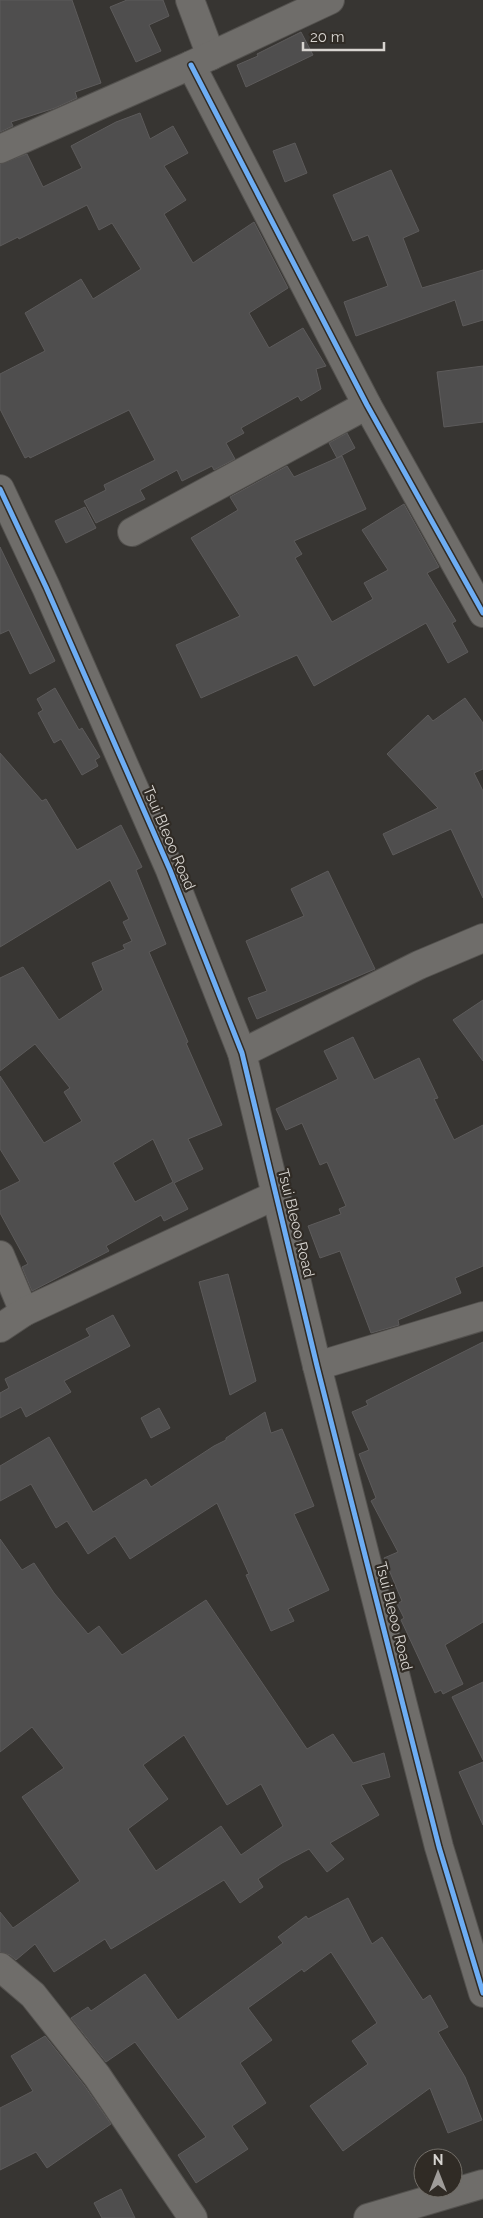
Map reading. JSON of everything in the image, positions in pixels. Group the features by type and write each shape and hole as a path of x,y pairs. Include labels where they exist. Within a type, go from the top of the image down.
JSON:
{"street":[{"path":"190,0 201,60 367,405 483,613"},
{"path":"0,149 201,60 330,0"},
{"path":"132,532 367,405"},
{"name":"Tsui Bleoo Road","path":"0,489 46,587 170,870 242,1053 317,1366 439,1847 478,1949 483,1993"},
{"path":"242,1053 420,965 483,938"},
{"path":"0,1328 24,1312 276,1195"},
{"path":"0,1255 24,1312"},
{"path":"317,1366 483,1316"},
{"path":"0,1968 33,1995 97,2076 193,2218"},
{"path":"368,2218 483,2184"}],"building":[{"path":"0,0 72,0 101,83 75,92 77,98 55,108 11,122 13,126 0,132"},
{"path":"127,0 163,0 169,16 149,25 161,51 136,62 110,7"},
{"path":"301,32 313,55 246,87 237,65 258,56 257,54"},
{"path":"140,113 150,139 173,126 188,153 164,166 186,200 164,214 193,263 254,222 288,288 249,313 269,348 303,328 326,366 316,369 321,389 301,401 298,396 241,428 244,433 226,443 235,459 214,470 212,466 182,481 177,470 140,490 145,499 96,523 84,501 106,490 104,485 155,460 129,410 30,458 29,456 25,458 0,409 0,374 45,351 25,313 81,279 93,299 141,269 112,223 99,230 87,205 19,239 18,237 0,246 0,164 27,154 43,187 82,168 71,146 116,122"},
{"path":"295,143 307,173 285,182 273,151"},
{"path":"391,170 419,231 403,238 422,288 483,270 483,320 463,326 455,300 356,336 344,302 388,286 368,235 353,241 333,195"},
{"path":"483,366 483,422 444,427 437,372"},
{"path":"347,433 355,448 337,458 329,443"},
{"path":"342,456 366,509 294,541 302,554 295,558 332,622 373,599 364,583 388,570 362,530 404,504 439,567 427,573 456,621 452,623 468,652 448,663 426,623 314,686 297,655 201,698 176,645 240,616 191,538 238,510 230,497 287,466 294,477"},
{"path":"85,507 96,528 66,543 55,521"},
{"path":"0,547 55,661 30,674 9,630 0,634"},
{"path":"55,688 79,730 82,728 100,757 95,760 98,766 82,775 61,739 54,743 38,713 43,710 37,699"},
{"path":"465,698 483,723 483,769 474,773 483,791 483,898 451,829 393,855 383,834 438,808 387,754 428,715 433,721"},
{"path":"0,753 42,801 46,799 77,850 121,825 142,867 136,870 166,944 149,952 222,1125 188,1139 203,1169 174,1183 188,1209 164,1221 161,1215 106,1246 109,1251 32,1291 22,1267 28,1264 0,1213 0,1191 20,1181 0,1149 0,1076 44,1143 82,1121 64,1092 70,1088 35,1044 0,1071 0,978 23,967 59,1020 103,990 92,963 125,949 123,945 132,941 123,922 129,919 110,880 0,947","holes":["153,1139 173,1182 135,1202 113,1163"]},
{"path":"328,871 375,969 257,1019 248,998 267,991 246,941 304,916 291,889"},
{"path":"483,1000 483,1061 453,1020"},
{"path":"353,1037 374,1080 419,1058 438,1098 434,1099 454,1140 483,1125 483,1266 455,1278 461,1293 398,1320 399,1325 371,1333 340,1251 320,1258 308,1226 341,1214 339,1209 346,1206 327,1162 320,1165 302,1123 286,1130 276,1109 338,1079 324,1051"},
{"path":"228,1274 256,1381 230,1395 199,1282"},
{"path":"113,1315 130,1346 64,1381 71,1392 26,1417 21,1407 0,1418 0,1393 9,1388 5,1379 90,1336 86,1329"},
{"path":"483,1342 483,1622 445,1645 463,1684 443,1694 441,1690 435,1693 401,1620 404,1618 397,1604 402,1601 384,1558 398,1552 371,1501 376,1498 359,1454 369,1450 352,1412 368,1405 366,1401"},
{"path":"159,1408 170,1428 151,1438 141,1418"},
{"path":"265,1412 271,1433 282,1429 314,1506 294,1514 329,1590 288,1609 294,1621 271,1631 246,1575 249,1574 217,1503 130,1559 115,1536 88,1554 67,1521 56,1528 31,1484 0,1501 0,1466 49,1437 93,1512 146,1479 151,1487 226,1440 226,1438"},
{"path":"0,1539 22,1570 34,1563 54,1593 88,1634 99,1626 122,1655 206,1600 307,1749 333,1734 353,1763 384,1753 390,1777 361,1785 379,1815 330,1843 344,1859 327,1872 309,1849 282,1863 258,1879 263,1887 240,1903 224,1880 111,1949 105,1939 54,1972 35,1944 16,1960 10,1955 0,1952 0,1912 13,1928 80,1881 22,1797 64,1768 32,1727 0,1752","holes":["184,1735 227,1805 261,1784 283,1826 241,1855 221,1826 156,1871 128,1829 168,1799 143,1765"]},
{"path":"483,1682 483,1760 452,1697"},
{"path":"483,1762 483,1825 459,1772"},
{"path":"348,1898 372,1944 382,1937 423,2000 430,1995 448,2027 438,2032 465,2077 482,2120 448,2133 430,2088 343,2151 310,2106 368,2064 352,2041 377,2023 331,1952 304,1972 302,1969 248,2008 272,2040 240,2063 266,2103 232,2126 248,2149 196,2183 178,2155 206,2137 135,2042 106,2062 71,2018 88,2007 91,2011 145,1974 178,2020 283,1943 278,1937 306,1916 308,1919"},
{"path":"45,2036 84,2085 111,2124 47,2168 36,2152 0,2170 0,2108 33,2091 11,2056"},
{"path":"121,2189 135,2218 102,2218 94,2203"}],"cycle path":[{"path":"191,65 367,405 483,613"},
{"path":"0,489 46,587 170,870 242,1053 317,1366 439,1847 483,1993"}]}
